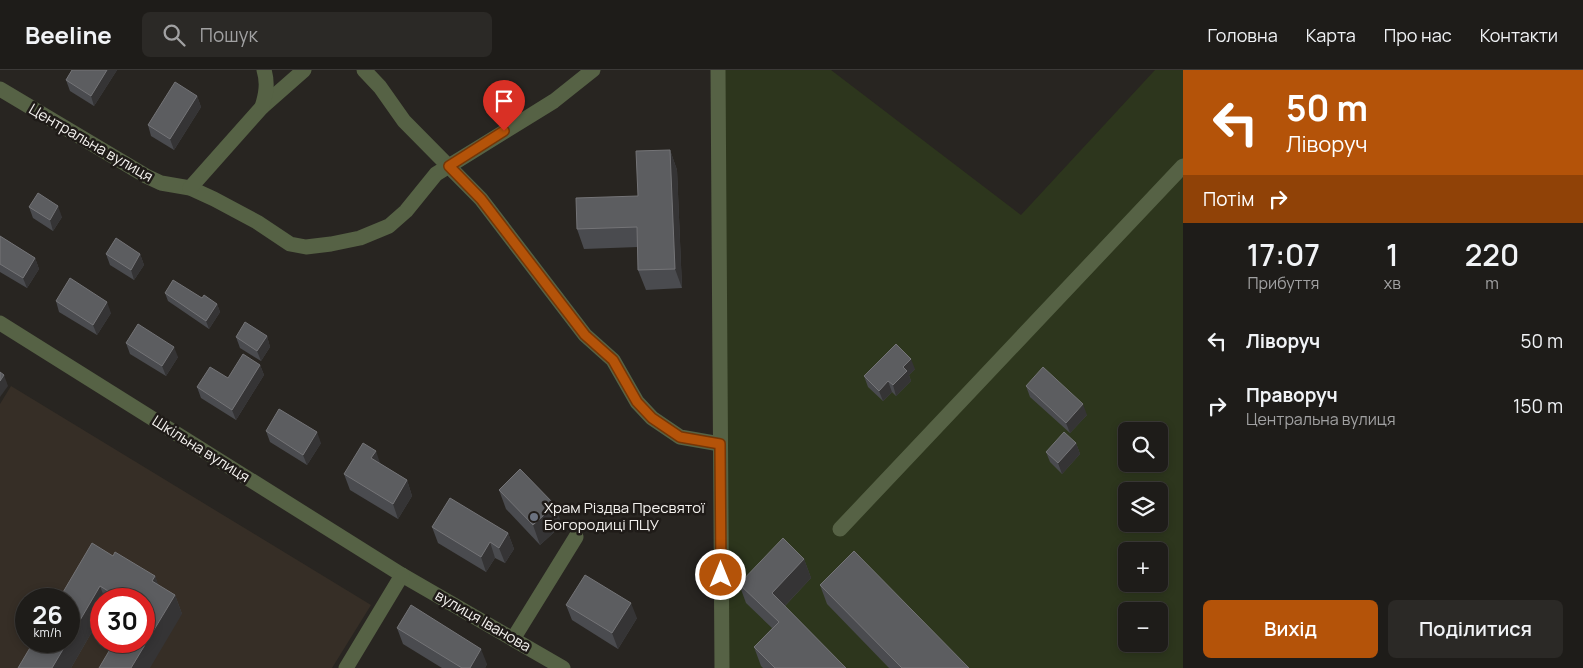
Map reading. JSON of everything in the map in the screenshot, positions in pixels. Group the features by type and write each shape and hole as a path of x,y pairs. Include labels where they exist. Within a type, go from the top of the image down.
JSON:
{"street":[{"path":"262,107 266,93 264,70"},
{"path":"190,188 262,107 304,70"},
{"path":"364,70 380,87 404,121 481,199 585,335 613,360 637,402 652,418 680,437 720,444"},
{"name":"Центральна вулиця","path":"0,89 146,176 161,183 190,188 237,211 290,244 306,248 360,238 389,226 406,211 436,174 554,101 593,70"},
{"path":"718,70 722,668"},
{"path":"840,529 1183,166"},
{"name":"Шкільна вулиця","path":"0,324 402,575"},
{"path":"513,639 576,537"},
{"path":"346,668 402,575"},
{"name":"вулиця Іванова","path":"402,575 563,668"}],"shaded area":[{"path":"11,386 371,605 332,668 0,668 0,404"}],"green space":[{"path":"718,70 831,70 1021,215 1155,70 1183,70 1183,668 722,668"}],"building":[{"path":"72,70 107,70 91,96 66,80"},
{"path":"175,82 197,96 170,139 148,125"},
{"path":"670,150 675,269 638,270 637,227 577,229 576,198 638,196 636,151"},
{"path":"38,193 58,206 50,220 29,207"},
{"path":"0,236 35,258 23,278 0,264"},
{"path":"116,238 140,254 131,270 106,254"},
{"path":"70,278 107,302 93,325 56,301"},
{"path":"173,280 202,298 204,295 217,304 206,321 165,293"},
{"path":"245,322 267,336 257,351 236,337"},
{"path":"138,324 174,347 162,366 126,343"},
{"path":"896,344 911,359 903,367 907,371 893,385 888,381 879,391 864,376"},
{"path":"243,354 260,365 232,410 197,387 210,367 228,378"},
{"path":"1043,367 1083,404 1066,423 1026,386"},
{"path":"0,372 4,375 0,381"},
{"path":"279,409 317,432 303,455 266,431"},
{"path":"1064,432 1076,443 1058,463 1046,452"},
{"path":"363,443 376,451 371,458 407,480 393,504 344,474"},
{"path":"520,469 555,505 533,525 499,490"},
{"path":"450,498 508,533 499,548 490,542 481,557 432,527"},
{"path":"783,538 804,559 772,593 846,668 775,668 754,647 779,622 739,584"},
{"path":"92,543 113,556 115,552 155,576 152,581 175,595 155,628 155,588 103,588 100,586 99,588 90,588 90,603 80,620 80,588 65,588"},
{"path":"854,551 969,668 902,668 820,585"},
{"path":"585,575 631,603 612,633 566,605"},
{"path":"411,605 481,649 470,668 462,668 397,628"},
{"path":"27,653 61,653 52,668 18,668"},
{"path":"108,653 140,653 131,668 99,668"}],"place":[{"name":"Храм Різдва Пресвятої Богородиці ПЦУ","path":"534,517"}],"route":[{"path":"504,131 449,166 481,199 585,335 613,360 637,402 652,418 680,437 720,444 721,575"}]}
